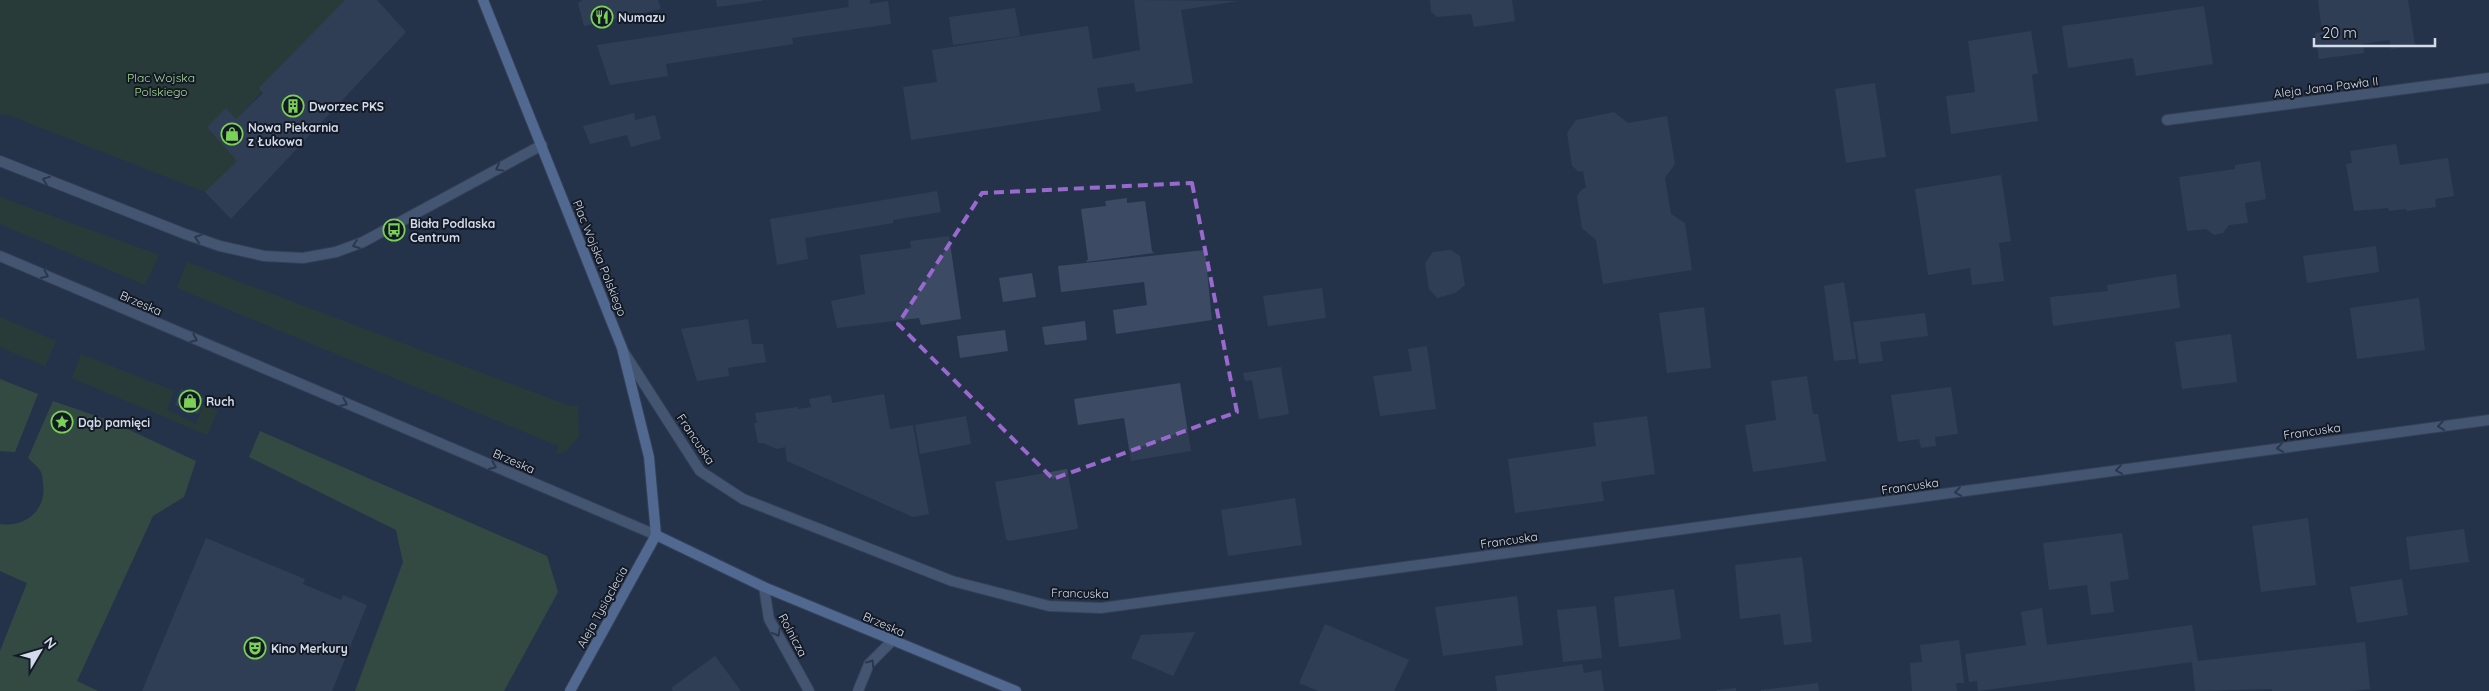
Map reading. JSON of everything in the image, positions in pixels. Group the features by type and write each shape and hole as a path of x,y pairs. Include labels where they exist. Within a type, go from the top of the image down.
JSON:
{"street":[{"name":"Plac Wojska Polskiego","path":"483,0 622,348 648,456 656,535"},
{"name":"Aleja Jana Pawła II","path":"2167,120 2489,78"},
{"path":"0,161 220,246 264,256 303,258 336,252 363,242 542,145"},
{"name":"Brzeska","path":"0,256 656,535 764,587 1016,691"},
{"name":"Francuska","path":"622,348 700,471 743,499 952,581 1049,606 1101,608 2489,420"},
{"name":"Aleja Tysiąclecia","path":"570,691 656,535"},
{"name":"Rolnicza","path":"764,587 769,620 809,691"},
{"path":"858,691 869,664 892,640"}],"highlighted area":[{"path":"1192,183 1237,412 1053,479 898,324 982,193"}],"green space":[{"name":"Plac Wojska Polskiego","path":"0,0 345,0 237,119 258,142 205,192 11,116 0,114"},
{"path":"0,197 159,255 145,285 0,224"},
{"path":"187,262 570,406 578,406 579,437 566,451 557,454 558,446 177,288"},
{"path":"0,317 56,341 45,366 0,347"},
{"path":"81,354 174,391 167,410 196,424 203,405 218,411 207,435 72,378"},
{"path":"0,379 38,394 15,452 0,451"},
{"path":"53,401 108,420 196,461 184,497 153,516 77,681 98,691 0,691 0,651 27,583 0,571 0,524 18,523 26,520 38,509 43,493 42,474 28,458"},
{"path":"260,431 547,556 558,592 504,691 355,691 403,562 396,530 249,457"}],"building":[{"name":"Dworzec PKS","path":"345,0 377,0 406,32 231,219 205,192 237,161 207,127 226,108 236,119 263,93 259,88"},
{"name":"Numazu","path":"583,0 658,0 661,9 584,26 578,3"},
{"path":"716,0 762,0 762,1 717,7"},
{"path":"848,0 870,0 870,4 888,1 891,24 792,38 793,44 666,64 668,76 610,85 597,45 849,7"},
{"path":"1134,0 1239,1 1181,10 1193,83 1136,92 1134,83 1097,88 1101,111 911,140 903,87 937,82 932,50 1088,26 1093,59 1140,50"},
{"path":"1430,0 1512,0 1515,21 1474,27 1471,14 1437,17 1431,12"},
{"path":"2318,0 2408,0 2415,45 2391,49 2389,40 2363,44 2364,53 2319,59 2315,33 2322,32"},
{"path":"2204,6 2213,64 2136,76 2133,58 2068,68 2062,26"},
{"path":"1015,8 1020,36 953,45 949,17"},
{"path":"2031,31 2038,73 2032,75 2038,121 1951,134 1946,96 1975,92 1968,41"},
{"path":"1875,83 1886,157 1846,163 1835,89"},
{"path":"1614,112 1628,123 1667,116 1675,164 1665,178 1671,214 1685,223 1692,270 1603,284 1596,240 1582,228 1577,196 1582,189 1586,188 1583,171 1579,172 1572,166 1567,133 1576,120"},
{"path":"634,113 635,120 655,115 661,139 631,147 627,135 590,144 583,126"},
{"path":"2396,144 2400,165 2448,158 2454,196 2435,199 2436,207 2407,211 2406,209 2389,211 2388,208 2354,211 2346,164 2352,163 2350,151"},
{"path":"2260,161 2266,199 2245,203 2248,223 2229,225 2223,233 2214,235 2206,229 2187,231 2179,177 2235,169 2235,165"},
{"path":"2001,175 2011,241 1999,243 2004,281 1972,285 1970,268 1928,275 1915,189"},
{"path":"937,191 941,212 893,220 893,223 805,238 808,259 777,265 770,219"},
{"path":"1127,198 1127,203 1145,201 1152,251 1154,253 1086,262 1088,259 1081,209 1106,206 1105,201"},
{"path":"949,236 961,319 921,325 919,318 837,328 831,301 865,294 860,255 911,248 910,241"},
{"path":"2376,246 2379,272 2307,283 2303,256"},
{"path":"1205,250 1212,320 1116,334 1113,310 1147,305 1144,282 1061,292 1058,266"},
{"path":"1451,250 1460,256 1465,285 1455,293 1437,298 1429,289 1425,263 1433,252"},
{"path":"1032,273 1036,297 1003,302 999,278"},
{"path":"2176,274 2180,308 2053,326 2050,297 2108,291 2107,285"},
{"path":"1844,282 1856,359 1834,361 1824,286"},
{"path":"1322,288 1326,318 1268,326 1263,296"},
{"path":"2419,298 2425,350 2357,359 2350,308"},
{"path":"1704,307 1711,368 1667,373 1659,313"},
{"path":"1925,313 1928,336 1880,342 1883,361 1859,364 1853,322"},
{"path":"748,319 752,344 763,344 766,362 728,368 729,376 697,381 681,329"},
{"path":"1085,321 1087,340 1045,345 1042,327"},
{"path":"1005,330 1008,351 960,358 957,336"},
{"path":"2231,334 2237,382 2182,389 2175,342"},
{"path":"1427,346 1436,409 1380,416 1373,376 1412,371 1408,349"},
{"path":"1281,367 1289,414 1259,419 1252,380 1245,381 1243,373"},
{"path":"1807,376 1813,414 1818,414 1826,461 1753,472 1745,425 1776,420 1771,381"},
{"path":"1180,383 1191,451 1131,461 1124,418 1078,425 1074,399"},
{"path":"1951,387 1958,434 1935,437 1936,446 1921,448 1919,439 1898,442 1891,395"},
{"name":"Ruch","path":"181,389 204,398 198,414 175,405"},
{"path":"884,394 890,429 913,425 929,514 913,517 787,461 785,447 777,449 763,443 758,443 754,423 757,423 755,413 811,407 809,399 831,395 832,403"},
{"path":"966,416 971,444 920,454 915,425"},
{"path":"1647,416 1655,474 1601,482 1604,501 1515,513 1508,459 1596,446 1593,423"},
{"path":"1067,469 1077,529 1009,541 1006,539 995,482"},
{"path":"1295,498 1302,545 1228,556 1221,510"},
{"path":"2308,518 2316,585 2261,592 2252,526"},
{"path":"2464,529 2469,562 2410,570 2406,537"},
{"path":"2122,533 2129,579 2110,582 2114,612 2091,615 2087,585 2049,590 2043,543"},
{"name":"Kino Merkury","path":"206,538 305,579 303,584 341,600 343,595 367,605 332,691 142,691"},
{"path":"1802,557 1812,642 1784,645 1780,614 1740,619 1735,565"},
{"path":"2402,579 2408,615 2357,623 2350,587"},
{"path":"1674,589 1681,639 1619,647 1614,597"},
{"path":"1517,596 1523,645 1443,656 1435,607"},
{"path":"1596,606 1602,658 1563,662 1557,610"},
{"path":"2042,608 2047,645 2192,625 2198,661 2365,642 2370,689 2350,691 2272,691 2272,689 2195,691 2192,662 1978,691 1977,681 1969,682 1965,654 2026,645 2021,612"},
{"path":"1325,624 1409,660 1394,691 1318,691 1299,683"},
{"path":"1195,632 1173,676 1131,658 1141,635"},
{"path":"1959,640 1964,683 1956,683 1957,691 1912,691 1910,663 1922,662 1920,645"},
{"path":"715,656 741,691 673,691 671,688"},
{"path":"1582,664 1584,673 1601,670 1604,691 1497,691 1495,676"},
{"path":"1818,683 1819,691 1761,691 1761,690"},
{"path":"1736,688 1736,691 1717,691 1717,690"}],"place":[{"name":"Numazu","path":"602,17"},
{"name":"Dworzec PKS","path":"293,106"},
{"name":"Nowa Piekarnia z Łukowa","path":"232,134"},
{"name":"Biała Podlaska Centrum","path":"394,230"},
{"name":"Ruch","path":"190,401"},
{"name":"Dąb pamięci","path":"62,422"},
{"name":"Kino Merkury","path":"255,648"}]}
